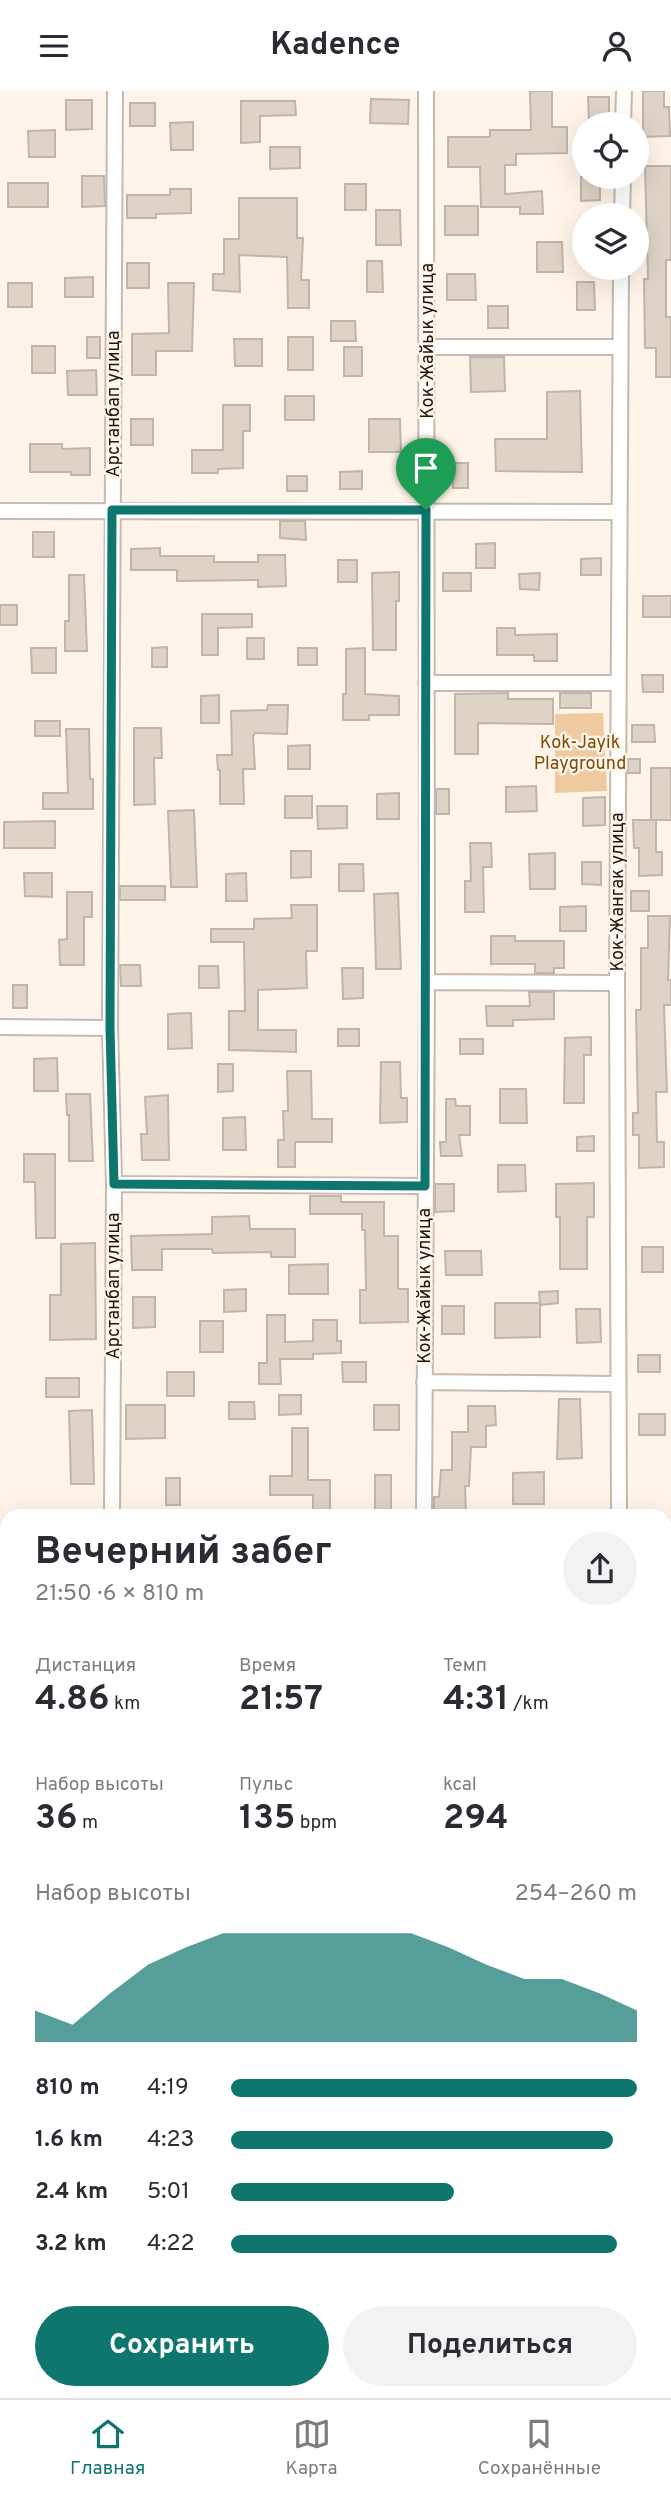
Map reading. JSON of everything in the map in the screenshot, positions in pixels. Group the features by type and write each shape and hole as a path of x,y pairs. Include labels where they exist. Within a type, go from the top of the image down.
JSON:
{"street":[{"name":"Арстанбап улица","path":"113,1509 114,1184 110,1028 115,91"},
{"name":"Кок-Жайык улица","path":"424,1509 427,982 426,91"},
{"path":"624,91 624,112"},
{"name":"Кок-Жангак улица","path":"619,1509 617,983 621,280"},
{"path":"427,347 619,347"},
{"path":"0,511 619,512"},
{"path":"426,683 618,683"},
{"path":"427,982 617,983"},
{"path":"0,1027 110,1028"},
{"path":"114,1184 425,1186"},
{"path":"424,1383 617,1384"}],"green space":[{"name":"Kok-Jayik Playground","path":"603,713 607,791 555,793 555,714"}],"building":[{"path":"530,91 552,91 552,127 567,127 567,153 516,154 516,165 505,165 505,194 542,191 543,214 520,214 520,207 481,207 480,167 448,167 448,137 490,137 490,130 531,130"},
{"path":"643,91 664,91 664,107 669,107 670,136 649,137 649,112 643,112"},
{"path":"588,97 609,97 609,112 589,112"},
{"path":"371,99 409,100 408,124 370,123"},
{"path":"66,100 92,100 92,129 66,130"},
{"path":"241,101 295,101 296,115 260,116 260,142 241,143"},
{"path":"130,103 155,103 155,126 130,126"},
{"path":"193,122 193,150 171,150 170,123"},
{"path":"55,130 55,157 29,157 28,131"},
{"path":"270,147 300,147 300,168 270,169"},
{"path":"649,166 671,166 671,260 666,260 666,317 671,317 671,377 656,377 656,348 645,348 644,280 649,280 649,203 646,203"},
{"path":"82,176 104,176 105,206 82,207"},
{"path":"8,183 48,183 48,207 8,207"},
{"path":"345,184 366,184 366,210 345,210"},
{"path":"170,189 191,189 191,213 156,214 156,218 127,218 127,195 170,195"},
{"path":"581,189 600,189 600,200 581,201"},
{"path":"239,198 297,198 297,238 303,238 301,280 309,280 309,308 288,308 287,257 239,255 240,292 213,290 213,274 224,274 224,239 239,239"},
{"path":"445,206 478,206 478,235 445,235"},
{"path":"376,210 400,210 401,245 376,245"},
{"path":"537,242 562,242 563,272 537,272"},
{"path":"367,261 382,261 383,292 367,292"},
{"path":"127,263 149,263 149,288 127,288"},
{"path":"447,274 475,274 476,300 447,300"},
{"path":"93,277 93,297 65,297 65,278"},
{"path":"577,282 594,282 595,310 577,310"},
{"path":"8,283 32,283 32,307 8,307"},
{"path":"168,283 194,283 192,351 156,351 156,375 132,375 132,334 169,333"},
{"path":"488,306 508,306 508,328 488,328"},
{"path":"331,321 355,321 356,341 331,341"},
{"path":"87,337 100,337 100,358 87,358"},
{"path":"288,337 313,337 313,370 288,370"},
{"path":"234,339 262,339 262,366 235,366"},
{"path":"32,346 55,346 55,373 32,373"},
{"path":"344,347 362,347 362,376 344,376"},
{"path":"470,357 504,357 505,391 471,392"},
{"path":"96,370 97,395 68,395 67,371"},
{"path":"580,391 582,472 496,471 495,439 547,439 547,392"},
{"path":"285,396 314,396 314,420 285,420"},
{"path":"223,405 250,405 250,431 243,431 243,468 218,469 218,473 192,473 192,450 223,450"},
{"path":"131,419 153,419 153,445 131,445"},
{"path":"369,419 400,419 401,452 369,452"},
{"path":"30,444 62,444 62,449 90,448 90,475 30,472"},
{"path":"452,463 468,463 468,488 453,488"},
{"path":"362,471 362,489 340,489 340,472"},
{"path":"287,476 307,476 307,491 287,491"},
{"path":"280,521 305,521 306,540 280,538"},
{"path":"33,532 54,532 54,557 33,557"},
{"path":"495,543 495,568 476,568 476,544"},
{"path":"160,548 160,556 214,556 214,562 258,562 258,555 285,555 286,586 258,587 258,580 177,581 177,570 131,570 131,549"},
{"path":"601,558 601,575 581,575 581,559"},
{"path":"338,560 357,560 357,582 338,582"},
{"path":"399,572 396,650 373,650 372,573"},
{"path":"443,573 471,573 471,591 443,591"},
{"path":"540,573 539,590 520,589 519,574"},
{"path":"69,575 84,575 87,651 65,651 65,621 69,621"},
{"path":"643,596 671,596 671,617 643,617"},
{"path":"0,605 17,605 17,625 0,625"},
{"path":"202,614 252,614 252,627 218,628 218,655 202,655"},
{"path":"497,628 515,628 515,635 557,634 557,661 534,661 534,655 497,655"},
{"path":"247,638 264,638 264,659 247,659"},
{"path":"167,647 167,667 152,667 152,648"},
{"path":"31,648 56,648 56,673 32,673"},
{"path":"298,648 317,648 317,665 298,665"},
{"path":"365,648 365,694 399,696 399,715 369,715 369,720 343,720 346,649"},
{"path":"642,675 663,675 663,692 643,692"},
{"path":"508,693 508,699 553,699 553,724 478,723 478,754 455,754 455,694"},
{"path":"560,693 591,693 591,708 560,708"},
{"path":"219,695 219,723 201,723 201,696"},
{"path":"268,705 288,705 287,734 255,733 255,769 243,769 244,804 220,804 217,755 232,755 231,711 267,710"},
{"path":"35,721 60,721 60,736 35,736"},
{"path":"632,725 654,725 655,742 632,742"},
{"path":"134,728 161,728 162,758 154,758 155,804 134,805"},
{"path":"66,729 89,729 93,809 43,809 43,793 68,793"},
{"path":"310,745 310,769 288,769 288,746"},
{"path":"628,759 640,759 640,773 628,773"},
{"path":"651,768 671,768 671,820 651,820"},
{"path":"536,786 537,811 506,812 506,787"},
{"path":"436,789 449,789 449,814 436,814"},
{"path":"399,793 399,819 377,819 377,794"},
{"path":"285,796 312,796 312,818 285,818"},
{"path":"605,797 605,825 583,826 583,798"},
{"path":"317,806 347,806 347,828 318,829"},
{"path":"194,810 197,887 171,887 168,811"},
{"path":"633,820 656,820 656,852 662,852 662,875 639,876 639,848 634,848"},
{"path":"55,821 55,848 4,848 4,822"},
{"path":"470,843 491,843 492,867 483,867 484,912 465,912 465,881 471,881"},
{"path":"291,851 311,851 311,877 291,878"},
{"path":"555,853 555,889 530,889 529,854"},
{"path":"582,862 601,862 601,885 582,884"},
{"path":"339,864 363,864 364,891 339,891"},
{"path":"24,873 52,873 52,897 25,896"},
{"path":"246,873 247,901 226,901 226,874"},
{"path":"120,886 165,886 165,900 120,900"},
{"path":"631,891 649,891 649,911 631,911"},
{"path":"67,892 92,892 92,917 84,917 84,965 60,965 59,940 67,939"},
{"path":"398,893 401,969 376,969 374,894"},
{"path":"291,905 317,905 317,951 306,951 307,988 258,990 258,1030 296,1030 296,1052 229,1050 229,1011 245,1011 244,942 211,942 211,929 254,929 254,919 292,918"},
{"path":"586,906 586,931 560,931 560,907"},
{"path":"648,916 670,916 668,980 671,980 671,1005 664,1005 667,1092 656,1092 657,1142 664,1142 664,1167 639,1168 639,1135 633,1135 633,1113 638,1113 636,1010 641,1010 641,948 648,948"},
{"path":"491,936 515,936 515,941 564,941 564,968 554,968 554,973 535,973 535,964 491,964"},
{"path":"120,965 140,965 141,986 121,986"},
{"path":"199,966 218,966 219,988 199,988"},
{"path":"342,968 363,968 363,998 343,999"},
{"path":"13,985 27,985 27,1008 13,1008"},
{"path":"529,992 554,992 554,1019 513,1020 513,1026 487,1026 486,1006 530,1006"},
{"path":"191,1013 192,1048 168,1049 168,1014"},
{"path":"338,1029 359,1029 359,1046 338,1046"},
{"path":"591,1037 591,1055 584,1055 584,1103 564,1103 565,1038"},
{"path":"460,1039 483,1039 483,1054 460,1054"},
{"path":"57,1058 58,1091 34,1091 34,1059"},
{"path":"381,1062 400,1062 401,1098 407,1098 407,1122 380,1123"},
{"path":"218,1064 233,1064 233,1091 218,1092"},
{"path":"287,1071 311,1071 312,1119 332,1119 332,1142 295,1142 295,1167 278,1167 278,1140 284,1140 283,1111 288,1111"},
{"path":"500,1089 526,1089 527,1123 500,1123"},
{"path":"66,1094 90,1094 93,1161 69,1161"},
{"path":"168,1095 169,1160 142,1160 141,1134 147,1134 145,1097"},
{"path":"446,1099 455,1099 456,1106 470,1106 470,1135 459,1135 462,1156 441,1156 440,1142 446,1142"},
{"path":"245,1117 246,1150 223,1150 223,1118"},
{"path":"594,1136 594,1151 577,1151 577,1137"},
{"path":"24,1154 55,1154 55,1238 36,1238 35,1182 24,1182"},
{"path":"498,1165 525,1165 526,1191 498,1192"},
{"path":"594,1183 594,1217 587,1217 587,1269 560,1269 560,1217 556,1217 556,1184"},
{"path":"435,1184 454,1184 454,1211 435,1212"},
{"path":"310,1196 341,1196 341,1202 384,1202 384,1236 398,1236 398,1289 408,1289 408,1322 360,1323 360,1290 366,1290 365,1230 362,1230 362,1214 310,1214"},
{"path":"249,1216 250,1229 295,1229 295,1257 271,1257 271,1252 213,1253 212,1249 162,1249 162,1270 132,1270 131,1236 212,1234 212,1217"},
{"path":"95,1243 96,1339 50,1340 50,1295 61,1295 61,1244"},
{"path":"642,1247 663,1247 663,1272 642,1272"},
{"path":"445,1251 481,1251 482,1275 446,1275"},
{"path":"328,1264 328,1294 289,1294 289,1265"},
{"path":"246,1289 246,1311 224,1312 224,1290"},
{"path":"558,1291 558,1303 540,1305 540,1337 495,1338 495,1303 540,1303 539,1292"},
{"path":"133,1297 155,1297 155,1327 133,1328"},
{"path":"442,1306 464,1306 464,1334 442,1334"},
{"path":"576,1309 600,1309 601,1342 577,1343"},
{"path":"267,1315 285,1315 285,1342 313,1341 313,1320 337,1320 337,1341 341,1341 341,1353 313,1354 313,1359 280,1359 281,1384 259,1384 259,1363 267,1363"},
{"path":"200,1321 223,1321 223,1352 200,1352"},
{"path":"638,1355 660,1355 660,1372 638,1372"},
{"path":"342,1362 366,1362 366,1382 343,1382"},
{"path":"167,1372 194,1372 194,1396 167,1396"},
{"path":"46,1378 79,1378 79,1397 46,1397"},
{"path":"279,1395 301,1395 301,1414 279,1415"},
{"path":"559,1399 580,1399 582,1458 557,1459"},
{"path":"229,1402 254,1402 255,1419 229,1419"},
{"path":"126,1405 165,1405 165,1438 126,1439"},
{"path":"374,1405 399,1405 399,1430 374,1430"},
{"path":"468,1406 495,1406 496,1425 486,1426 486,1447 471,1447 469,1486 465,1486 466,1509 434,1509 434,1497 439,1497 441,1470 452,1470 452,1432 468,1432"},
{"path":"92,1410 94,1484 71,1484 69,1411"},
{"path":"639,1414 665,1414 665,1435 639,1435"},
{"path":"292,1428 308,1428 308,1480 330,1480 330,1509 313,1509 313,1495 270,1495 270,1476 292,1476"},
{"path":"544,1472 544,1504 513,1504 513,1473"},
{"path":"375,1475 391,1475 391,1509 375,1509"},
{"path":"166,1478 180,1478 180,1505 166,1505"}],"route":[{"path":"112,510 426,510 425,1186 114,1184 110,1028 112,510"}]}
